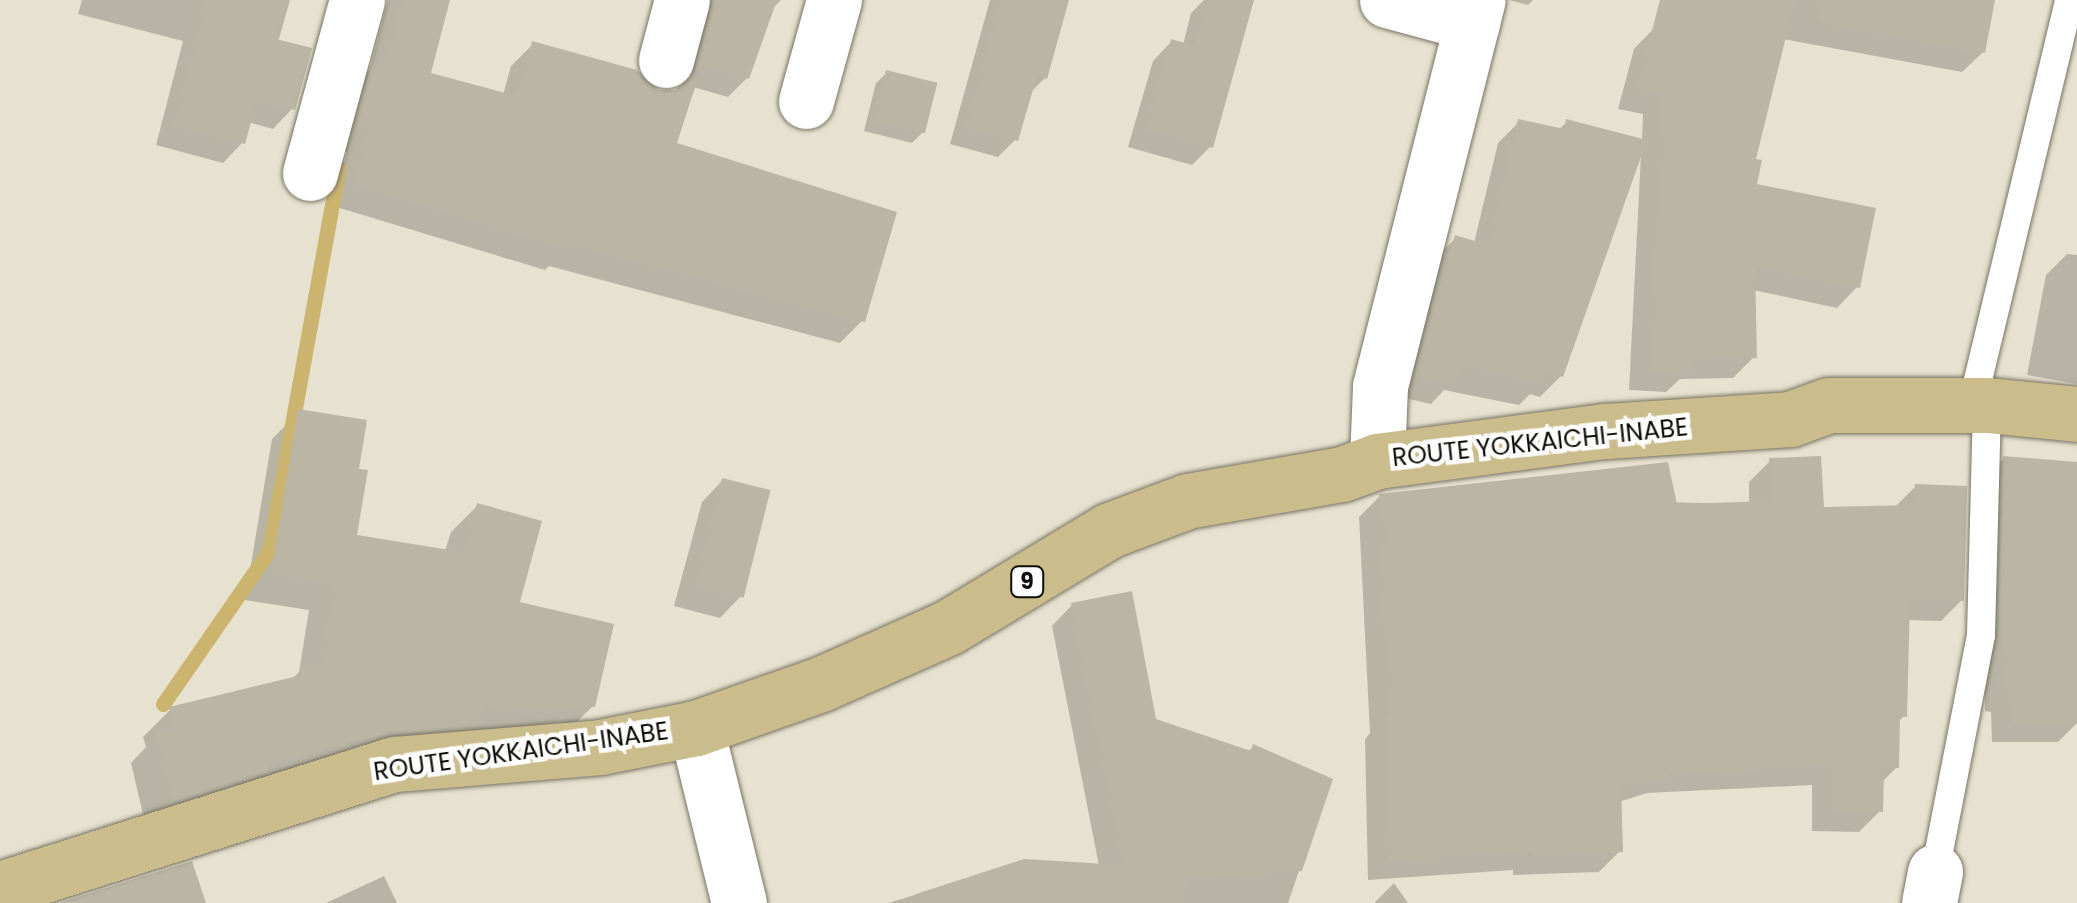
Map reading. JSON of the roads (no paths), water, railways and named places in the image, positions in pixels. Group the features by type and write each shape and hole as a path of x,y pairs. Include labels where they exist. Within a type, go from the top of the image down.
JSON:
{"main road":[{"name":"ROUTE YOKKAICHI-INABE","path":"0,889 395,764 600,747 696,728 821,684 949,628 1070,552 1159,508 1342,474 1377,461 1606,431 1790,419 1830,405 1980,405 2077,414"}],"street":[{"path":"310,172 357,0"},
{"path":"666,60 682,0"},
{"path":"806,101 834,0"},
{"path":"1377,461 1380,386 1475,11 1386,0"},
{"path":"696,728 736,889"}],"lane":[{"path":"1932,887 1981,635 1980,405 2069,0"}],"waterway":[{"path":"163,704 269,551 339,167"}]}
